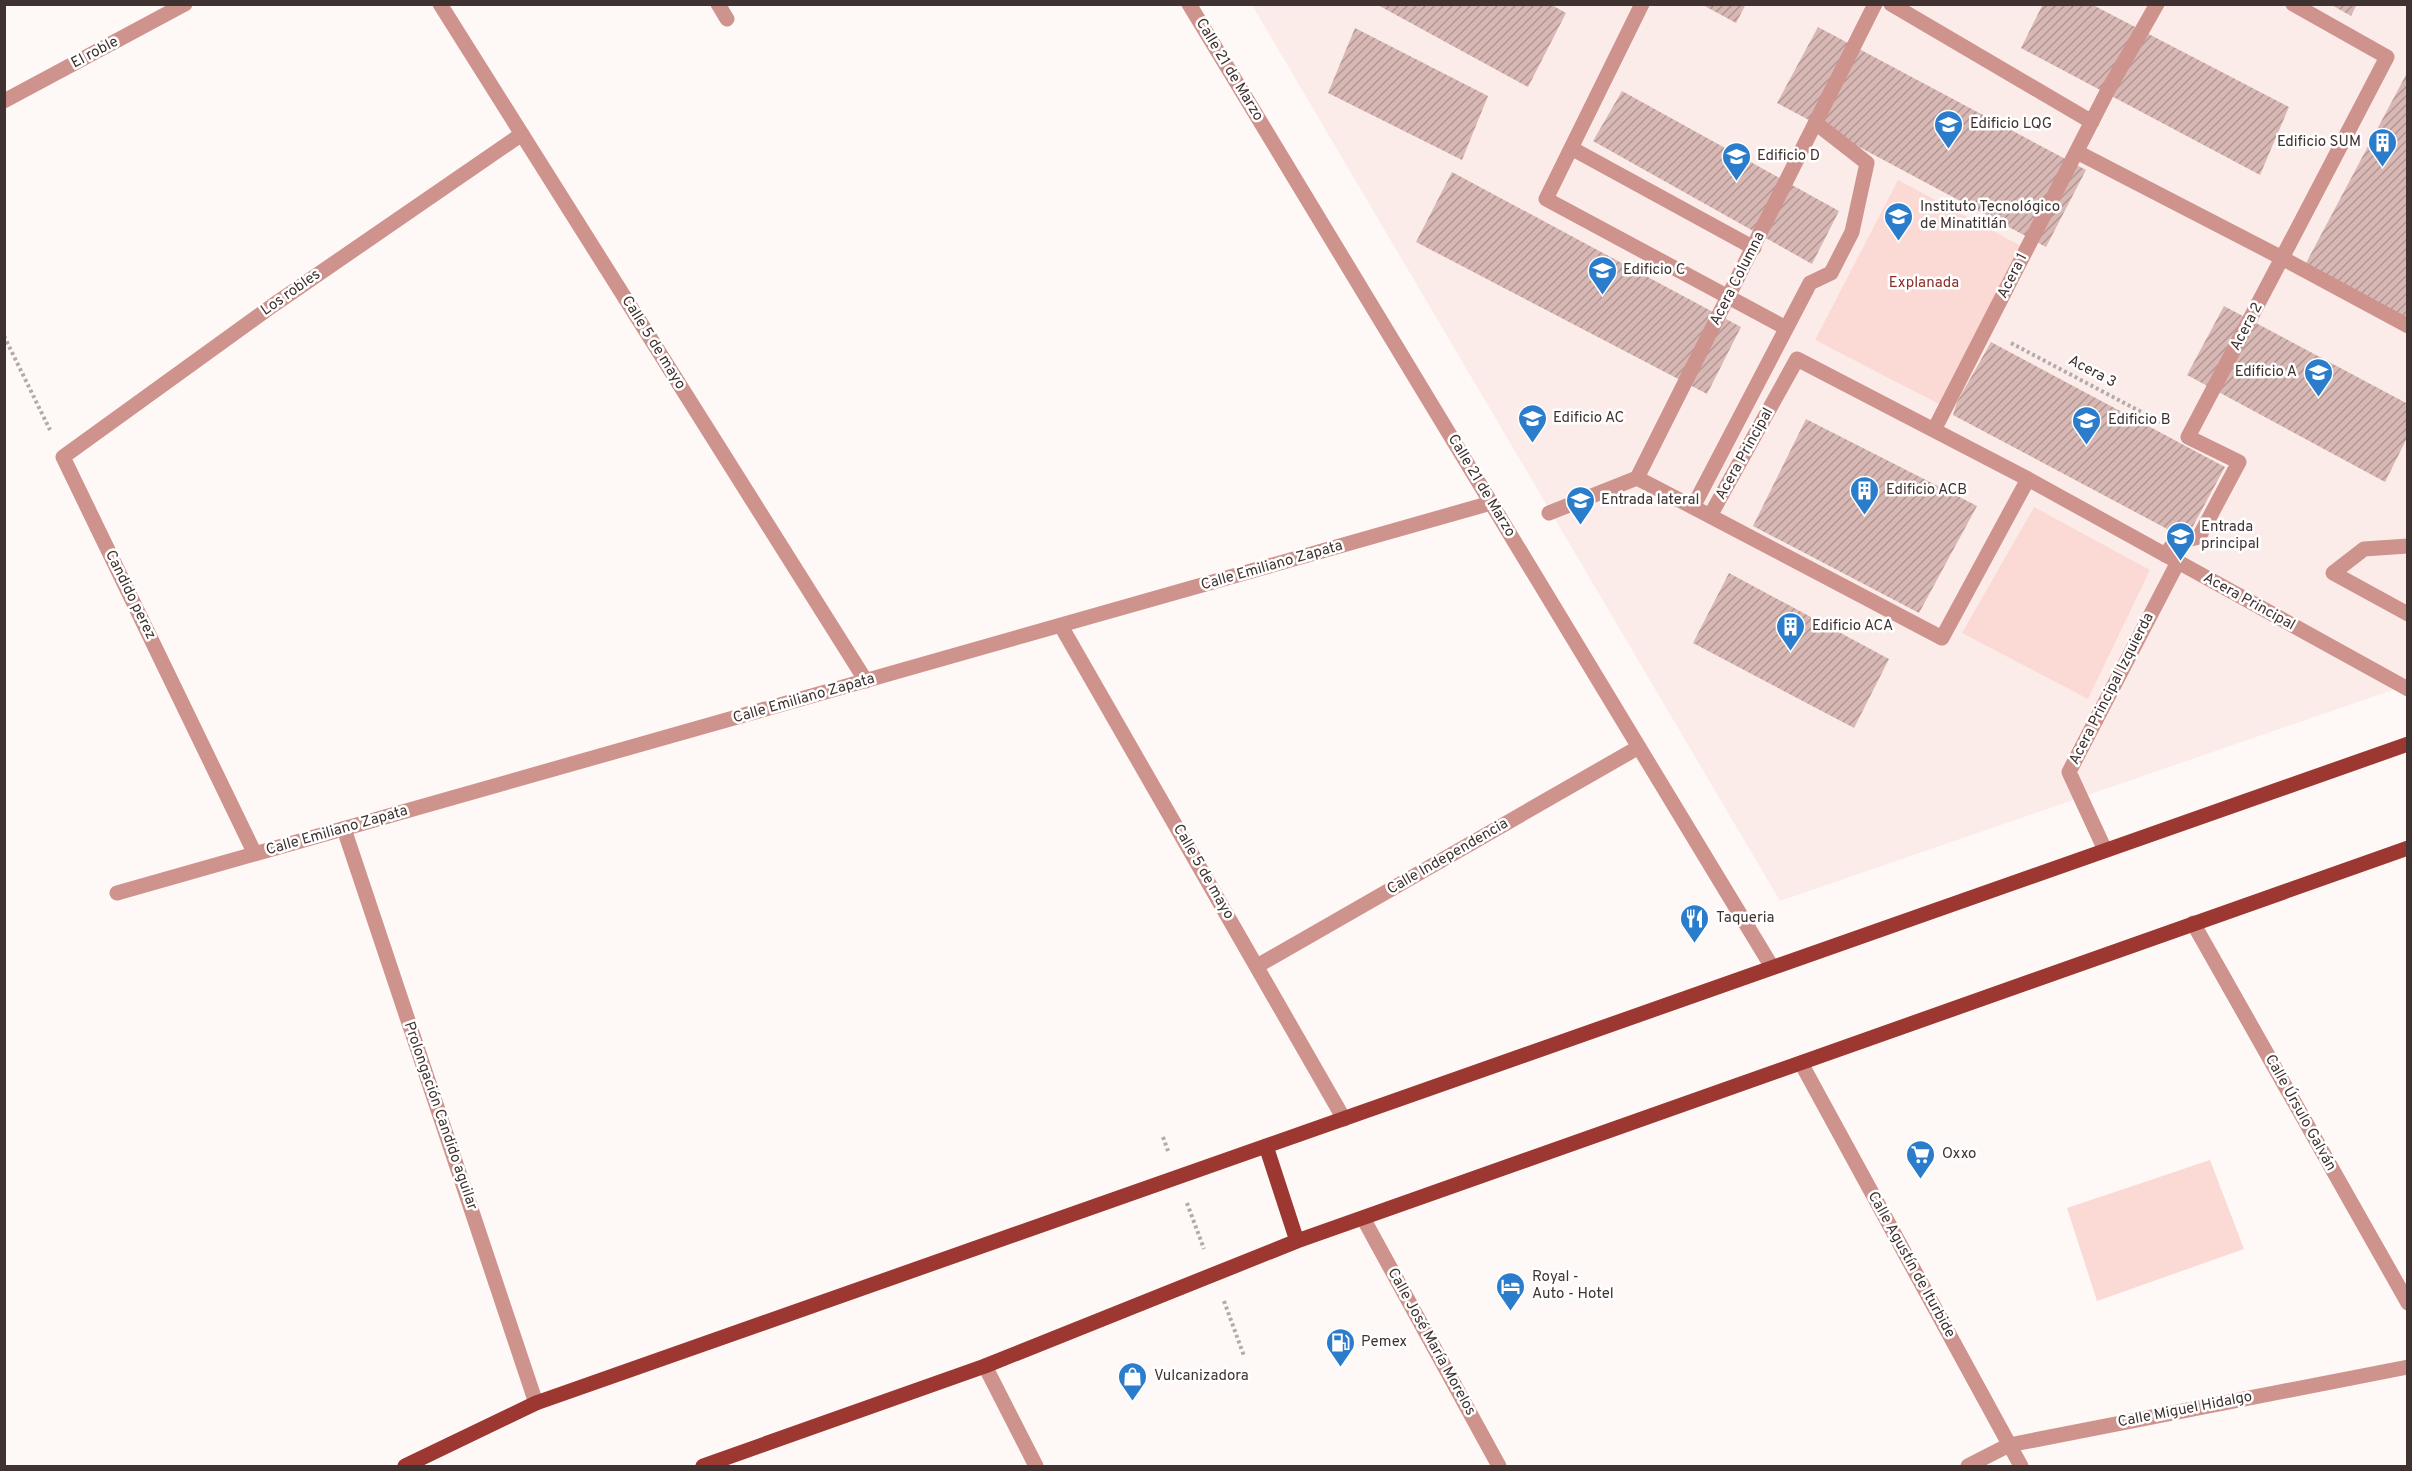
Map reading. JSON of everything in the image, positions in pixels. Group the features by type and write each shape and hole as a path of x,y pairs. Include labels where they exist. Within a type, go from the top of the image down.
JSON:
{"main road":[{"path":"405,1467 536,1403 2408,744"},
{"path":"702,1467 985,1366 1297,1241 2408,848"},
{"path":"1266,1146 1297,1241"}],"street":[{"name":"El roble","path":"4,101 185,4"},
{"name":"Calle 5 de mayo","path":"440,4 866,681"},
{"path":"718,4 726,19"},
{"name":"Calle 21 de Marzo","path":"1189,4 1772,967"},
{"path":"1642,4 1546,199 1786,328"},
{"name":"Acera Columna","path":"1637,478 1817,124 1875,4"},
{"path":"1891,4 2092,122"},
{"name":"Acera 1","path":"1934,430 2092,122 2157,4"},
{"name":"Acera 2","path":"2188,437 2387,57 2293,4"},
{"path":"1693,507 1810,283 1831,273 1852,232 1867,163 1817,124"},
{"name":"Los robles","path":"63,457 272,306 522,134"},
{"path":"1571,148 1754,249"},
{"path":"2077,152 2408,326"},
{"name":"Acera Principal","path":"2028,479 1942,638 1710,516 1797,359 2028,479 2408,689"},
{"path":"2172,559 2174,543 2199,537 2239,462 2188,437"},
{"name":"Candido perez","path":"63,457 255,854"},
{"path":"1550,513 1637,478 1710,516"},
{"name":"Calle Emiliano Zapata","path":"117,893 1491,503"},
{"path":"2408,546 2364,549 2333,573 2408,614"},
{"name":"Acera Principal Izquierda","path":"2105,850 2069,772 2172,559"},
{"name":"Calle 5 de mayo","path":"1061,626 1344,1119"},
{"name":"Calle Independencia","path":"1257,966 1639,747"},
{"name":"Prolongación Candido aguilar","path":"344,830 536,1403"},
{"name":"Calle Úrsulo Galván","path":"2193,924 2408,1303"},
{"name":"Calle Agustín de Iturbide","path":"1801,1063 2020,1467"},
{"name":"Calle José María Morelos","path":"1363,1218 1499,1467"},
{"path":"985,1366 1036,1467"},
{"name":"Calle Miguel Hidalgo","path":"1968,1467 2009,1445 2408,1367"}],"path":[{"name":"Acera 3","path":"1985,329 2188,437"},
{"path":"4,336 63,457"}],"shaded area":[{"name":"Instituto Tecnológico de Minatitlán","path":"1252,5 2407,5 2407,685 1780,901"}],"green space":[{"name":"Explanada","path":"1898,180 2023,247 1939,404 1815,340"},
{"path":"2034,507 2150,570 2088,699 1962,633"},
{"path":"2210,1160 2244,1249 2097,1301 2067,1208"}],"building":[{"path":"1376,4 1550,4 1566,13 1528,87"},
{"path":"1701,4 1746,4 1736,23"},
{"path":"2043,4 2091,4 2289,107 2260,175 2021,48"},
{"path":"2330,4 2357,4 2351,16"},
{"name":"Edificio LQG","path":"1818,27 2086,170 2046,247 1777,103"},
{"path":"1355,28 1488,96 1462,160 1328,93"},
{"name":"Edificio SUM","path":"2408,71 2408,319 2306,263"},
{"path":"1622,91 1839,211 1812,264 1593,141"},
{"name":"Edificio C","path":"1452,172 1741,327 1707,394 1416,242"},
{"name":"Edificio A","path":"2224,306 2408,404 2408,436 2385,482 2187,375"},
{"name":"Edificio B","path":"1991,342 2225,467 2186,539 1953,415 1957,402"},
{"name":"Edificio ACB","path":"1806,419 1977,506 1919,613 1753,526"},
{"name":"Edificio ACA","path":"1729,573 1889,659 1854,728 1693,643"}],"place":[{"name":"Edificio LQG","path":"1949,150"},
{"name":"Edificio SUM","path":"2382,168"},
{"name":"Edificio D","path":"1736,182"},
{"name":"Instituto Tecnológico de Minatitlán","path":"1899,242"},
{"name":"Edificio C","path":"1602,296"},
{"name":"Edificio A","path":"2318,398"},
{"name":"Edificio AC","path":"1532,444"},
{"name":"Edificio B","path":"2087,446"},
{"name":"Edificio ACB","path":"1865,516"},
{"name":"Entrada lateral","path":"1580,526"},
{"name":"Entrada principal","path":"2180,562"},
{"name":"Edificio ACA","path":"1791,652"},
{"name":"Taqueria","path":"1695,944"},
{"name":"Oxxo","path":"1921,1180"},
{"name":"Royal - Auto - Hotel","path":"1511,1312"},
{"name":"Pemex","path":"1340,1368"},
{"name":"Vulcanizadora","path":"1133,1402"}]}
